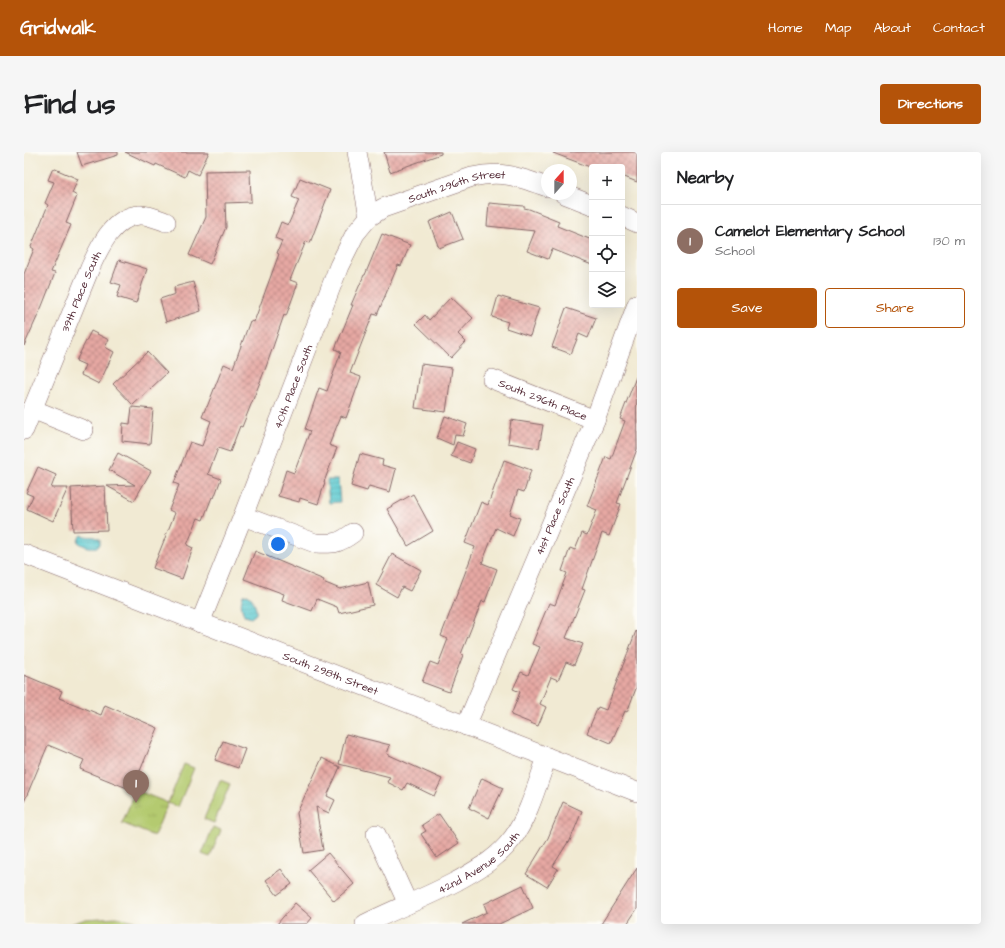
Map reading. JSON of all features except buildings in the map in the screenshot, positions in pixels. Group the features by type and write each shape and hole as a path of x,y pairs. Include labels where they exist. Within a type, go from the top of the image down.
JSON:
{"street":[{"path":"357,152 369,216"},
{"name":"South 296th Street","path":"369,216 383,208 472,177 486,174 514,176 541,185"},
{"path":"577,199 589,204"},
{"name":"39th Place South","path":"24,430 90,268 109,235 124,221 140,215 166,222"},
{"name":"40th Place South","path":"200,623 243,516 339,266 355,234 369,216"},
{"path":"625,217 637,223"},
{"name":"41st Place South","path":"466,726 595,420 637,304"},
{"name":"South 296th Place","path":"492,379 595,420"},
{"path":"32,409 84,430"},
{"path":"243,516 315,543 327,544 340,542 353,533"},
{"name":"South 298th Street","path":"24,554 547,758 635,786"},
{"name":"42nd Avenue South","path":"365,924 436,892 485,865 502,851 513,838 521,824 547,758"},
{"path":"376,834 408,904"}],"green space":[{"path":"184,764 194,768 178,807 168,803"},
{"path":"220,780 230,784 214,823 204,819"},
{"path":"136,790 168,803 154,836 122,823"},
{"path":"213,827 221,830 210,857 202,854"},
{"path":"117,917 149,924 71,924 86,919"}],"water":[{"path":"327,480 338,480 340,502 329,503"},
{"path":"82,535 100,539 100,544 98,547 88,547 83,545 78,542"},
{"path":"248,594 256,609 256,614 251,618 245,616 241,606 243,595"}],"place":[{"name":"Camelot Elementary School","path":"136,803"}]}
